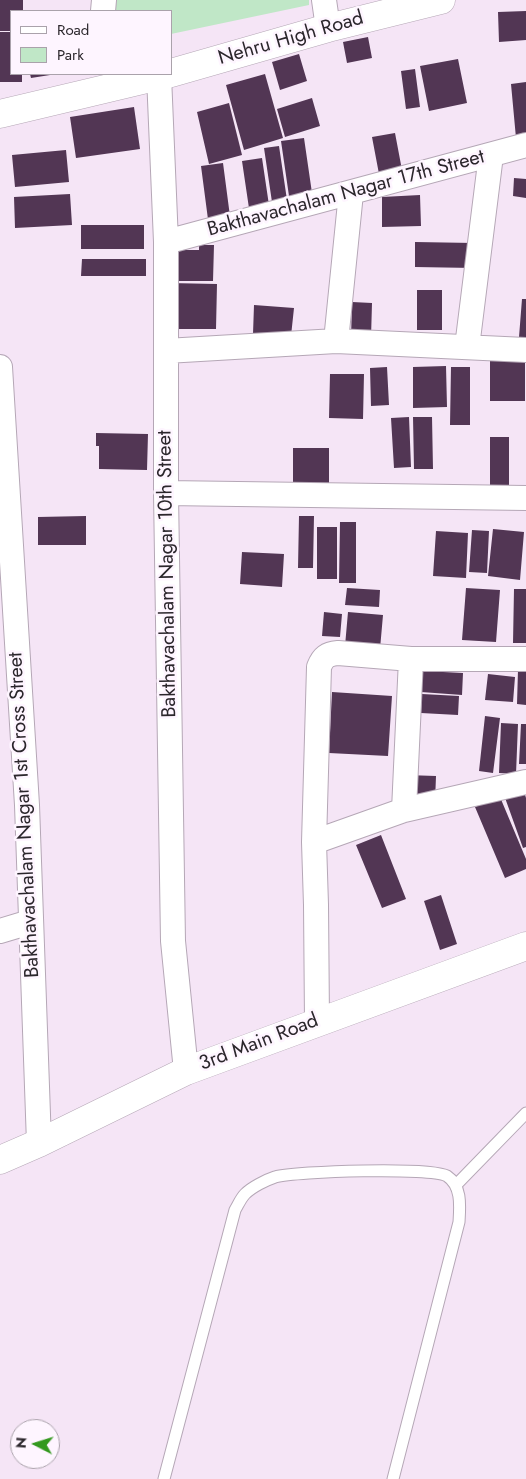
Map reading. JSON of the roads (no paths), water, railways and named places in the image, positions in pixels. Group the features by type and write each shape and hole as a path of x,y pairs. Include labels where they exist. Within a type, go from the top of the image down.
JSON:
{"street":[{"path":"324,0 328,28"},
{"name":"Nehru High Road","path":"172,72 328,28 441,0"},
{"name":"Nehru High Road","path":"0,114 99,82 158,75"},
{"name":"Bakthavachalam Nagar 10th Street","path":"166,75 166,493 173,941 186,1070"},
{"name":"Bakthavachalam Nagar 17th Street","path":"166,242 526,145"},
{"path":"466,348 491,155"},
{"path":"336,341 351,193"},
{"path":"166,351 336,341 526,350"},
{"name":"Bakthavachalam Nagar 1st Cross Street","path":"0,367 27,805 39,1143"},
{"path":"166,493 526,498"},
{"path":"316,1021 314,842 319,667 322,660 328,654 338,653 411,659 526,659"},
{"path":"404,810 411,659"},
{"path":"314,842 404,810 526,782"},
{"path":"0,932 30,922"},
{"name":"3rd Main Road","path":"0,1160 39,1143 186,1070 526,946"}],"lane":[{"path":"456,1185 526,1113"},
{"path":"164,1479 235,1210 244,1194 258,1185 275,1178 306,1173 437,1172 447,1176 456,1185 460,1202 460,1222 393,1479"}]}
